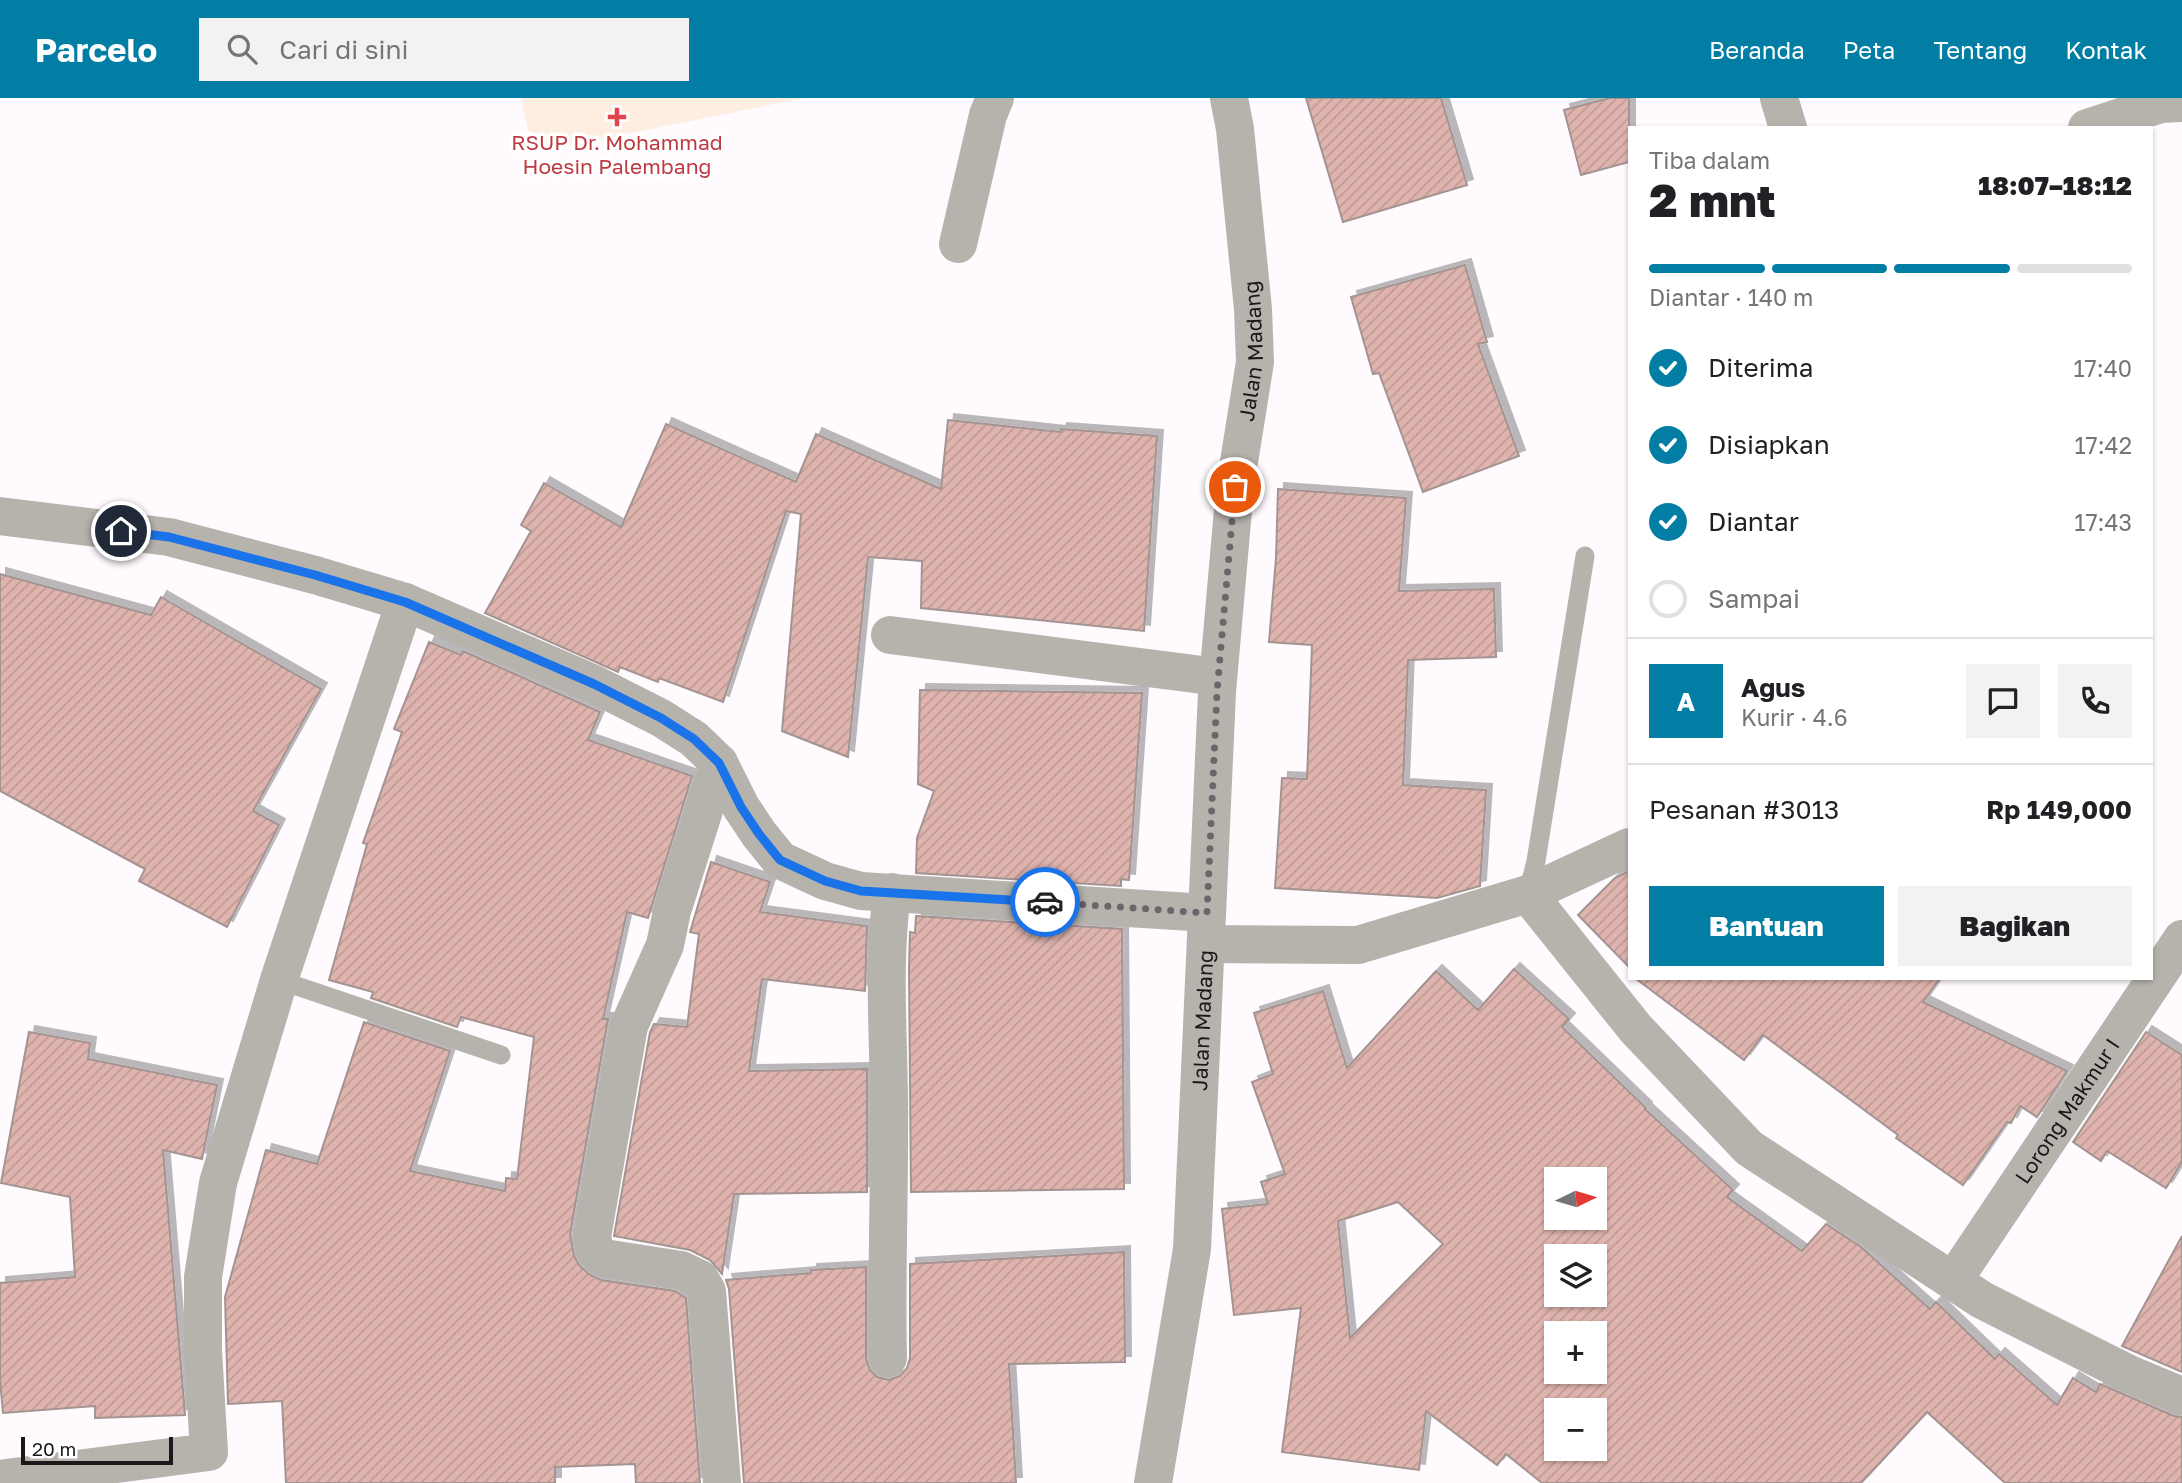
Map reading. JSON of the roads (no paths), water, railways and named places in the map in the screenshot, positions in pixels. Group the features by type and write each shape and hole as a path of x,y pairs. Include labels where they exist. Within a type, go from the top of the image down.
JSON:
{"street":[{"path":"958,244 988,116 995,98"},
{"name":"Jalan Madang","path":"1160,1481 1192,1249 1218,677 1235,487 1255,362 1235,129 1229,98"},
{"path":"1779,98 1787,126"},
{"path":"2093,126 2161,104 2182,103"},
{"path":"0,516 169,537 315,575 405,602 594,684 661,718 694,739 719,763 741,807 780,860 825,881 861,891 892,892 1358,945 1528,894 1628,847"},
{"path":"0,1479 209,1452 203,1350 203,1277 218,1183 279,980 405,602"},
{"path":"891,635 1218,677"},
{"path":"719,763 665,945 628,1026 592,1237 595,1250 604,1258 681,1270 700,1279 707,1291 722,1483"},
{"path":"888,1358 889,1098 886,989 892,892"},
{"path":"1528,894 1636,1029 1749,1148 1982,1300 2129,1374 2182,1396"},
{"name":"Lorong Makmur I","path":"1953,1281 2182,939"}],"lane":[{"path":"1528,894 1536,860 1585,556"},
{"path":"279,980 501,1055"}],"place":[{"name":"RSUP Dr. Mohammad Hoesin Palembang","path":"617,117"}]}
